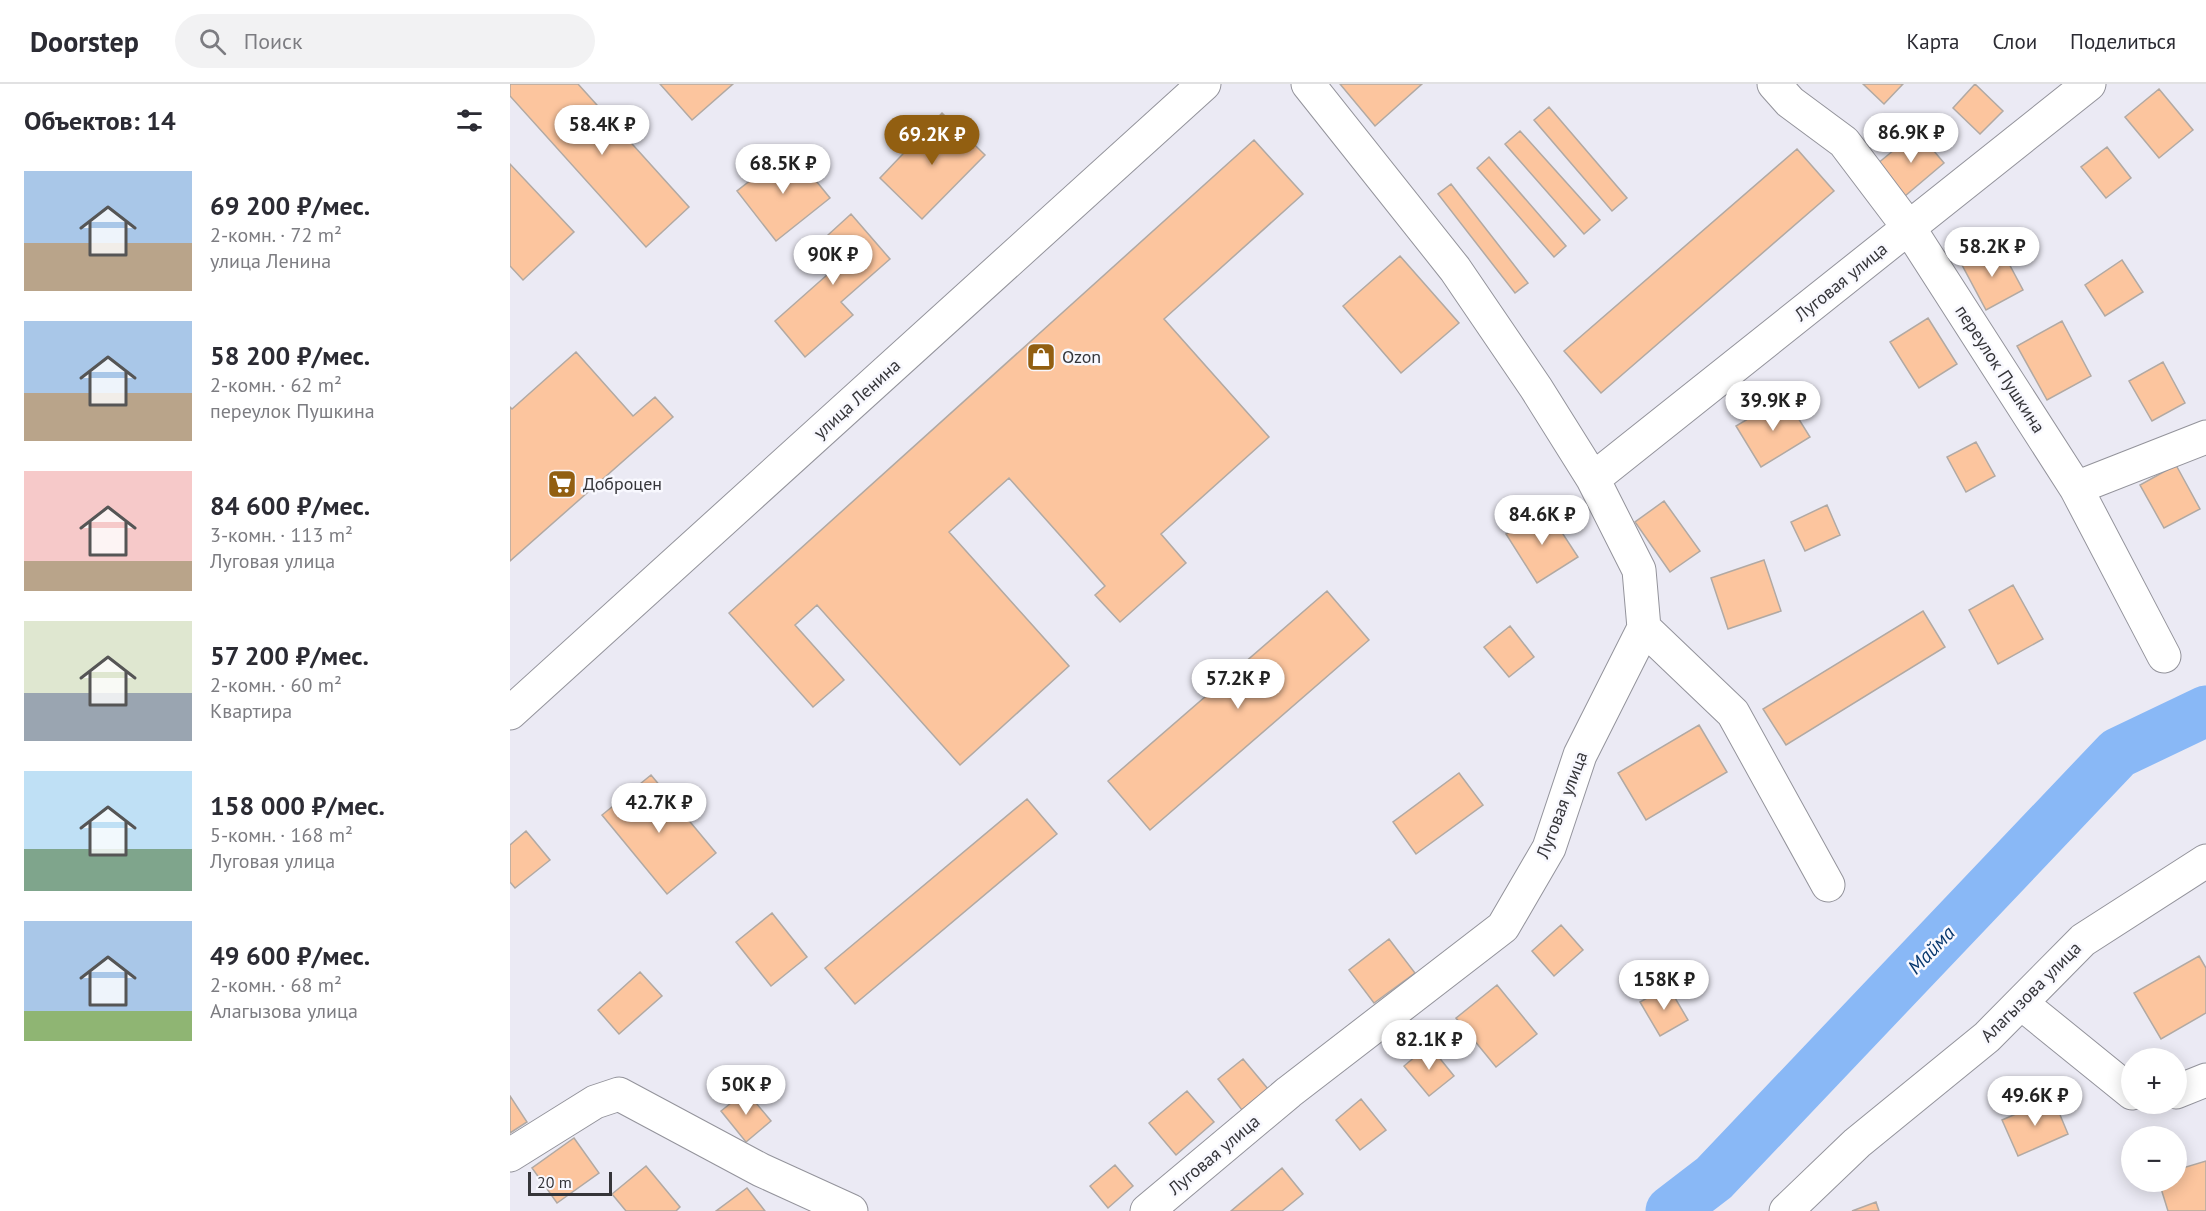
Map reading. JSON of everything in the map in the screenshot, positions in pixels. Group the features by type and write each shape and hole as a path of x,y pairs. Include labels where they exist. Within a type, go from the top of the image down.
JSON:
{"street":[{"name":"улица Ленина","path":"510,713 1204,84"},
{"path":"1308,84 1455,269 1536,388 1593,479 1639,570 1644,628 1733,713 1828,885"},
{"name":"Луговая улица","path":"1593,479 2090,84"},
{"name":"переулок Пушкина","path":"1791,90 1844,142 1909,228 2076,488 2164,656"},
{"path":"2076,488 2206,437"},
{"name":"Луговая улица","path":"1147,1211 1289,1092 1503,927 1548,848 1580,755 1644,628"},
{"name":"Алагызова улица","path":"1786,1211 1857,1143 1987,1037 2083,940 2206,861"},
{"path":"2021,1003 2121,1084"},
{"path":"2187,1088 2206,1080"},
{"path":"510,1155 595,1101 619,1094 761,1170 851,1211"}],"building":[{"path":"510,84 578,84 689,207 646,247 510,96"},
{"path":"660,84 733,84 692,120"},
{"path":"1340,84 1422,84 1375,126"},
{"path":"1863,84 1903,84 1884,104"},
{"path":"1975,84 2003,111 1980,134 1953,108"},
{"path":"2159,89 2193,130 2159,158 2125,117"},
{"path":"1549,107 1627,198 1612,211 1534,120"},
{"path":"942,113 985,155 922,219 880,178"},
{"path":"1520,131 1600,220 1584,234 1505,144"},
{"path":"1917,131 1944,163 1905,196 1877,164"},
{"path":"1254,140 1303,194 1164,319 1269,437 1161,534 1186,563 1120,622 1095,595 1105,586 1009,478 949,532 1069,666 960,765 817,605 795,625 844,680 813,707 729,613"},
{"path":"2107,147 2131,178 2106,198 2081,167"},
{"path":"790,149 830,198 776,241 737,191"},
{"path":"1797,149 1834,191 1601,393 1564,351"},
{"path":"1489,157 1566,246 1554,257 1477,168"},
{"path":"510,164 574,232 523,280 510,266"},
{"path":"1451,184 1528,283 1515,293 1438,194"},
{"path":"851,214 890,259 841,302 853,315 805,357 775,321 836,267 817,245"},
{"path":"1999,245 2023,290 1986,310 1962,265"},
{"path":"1400,256 1459,323 1401,373 1343,306"},
{"path":"2122,260 2143,292 2105,316 2085,285"},
{"path":"1928,318 1957,364 1919,388 1890,342"},
{"path":"2062,321 2091,376 2047,400 2017,346"},
{"path":"576,352 633,416 655,397 673,417 510,561 510,407 512,409"},
{"path":"2163,362 2185,403 2152,421 2129,381"},
{"path":"1785,397 1810,437 1761,467 1736,426"},
{"path":"1976,442 1995,476 1966,492 1947,457"},
{"path":"2176,465 2200,509 2164,528 2140,485"},
{"path":"1664,501 1700,551 1670,572 1635,522"},
{"path":"1827,505 1840,535 1805,551 1791,522"},
{"path":"1546,508 1578,557 1537,583 1506,534"},
{"path":"1764,560 1781,611 1728,629 1711,578"},
{"path":"2013,585 2043,639 1998,664 1969,610"},
{"path":"1327,591 1369,640 1150,830 1108,781"},
{"path":"1923,611 1945,647 1786,745 1763,709"},
{"path":"1510,626 1534,657 1509,677 1484,647"},
{"path":"1699,725 1727,772 1646,820 1618,773"},
{"path":"1459,773 1483,805 1416,854 1393,822"},
{"path":"651,775 716,853 667,894 602,815"},
{"path":"1027,799 1057,834 855,1004 825,968"},
{"path":"526,831 550,860 515,888 510,882 510,845"},
{"path":"772,913 807,957 771,986 736,942"},
{"path":"1561,925 1583,950 1554,976 1532,951"},
{"path":"1389,939 1415,973 1374,1003 1349,970"},
{"path":"2199,956 2206,968 2206,1013 2161,1039 2134,993"},
{"path":"640,972 662,996 619,1034 598,1010"},
{"path":"1497,985 1537,1034 1496,1067 1456,1018"},
{"path":"1668,986 1688,1020 1660,1036 1640,1002"},
{"path":"1429,1045 1454,1076 1429,1096 1404,1066"},
{"path":"1243,1059 1268,1089 1242,1110 1218,1079"},
{"path":"746,1091 771,1121 746,1142 721,1111"},
{"path":"1187,1091 1214,1122 1176,1155 1149,1123"},
{"path":"510,1096 527,1122 510,1133"},
{"path":"2053,1098 2068,1134 2018,1156 2002,1120"},
{"path":"1361,1099 1386,1130 1360,1150 1336,1120"},
{"path":"574,1138 599,1173 557,1203 532,1168"},
{"path":"2206,1161 2206,1211 2168,1211 2162,1192 2187,1192 2187,1167"},
{"path":"1115,1165 1133,1186 1108,1208 1090,1186"},
{"path":"646,1166 680,1207 676,1211 626,1211 612,1194"},
{"path":"1282,1168 1303,1194 1282,1211 1231,1211"},
{"path":"747,1188 765,1211 716,1211"},
{"path":"1876,1202 1879,1211 1852,1211"}],"waterway":[{"name":"Майма","path":"1671,1211 1714,1178 2118,753 2206,711"}],"place":[{"name":"Ozon","path":"1041,357"},
{"name":"Доброцен","path":"562,484"}]}
